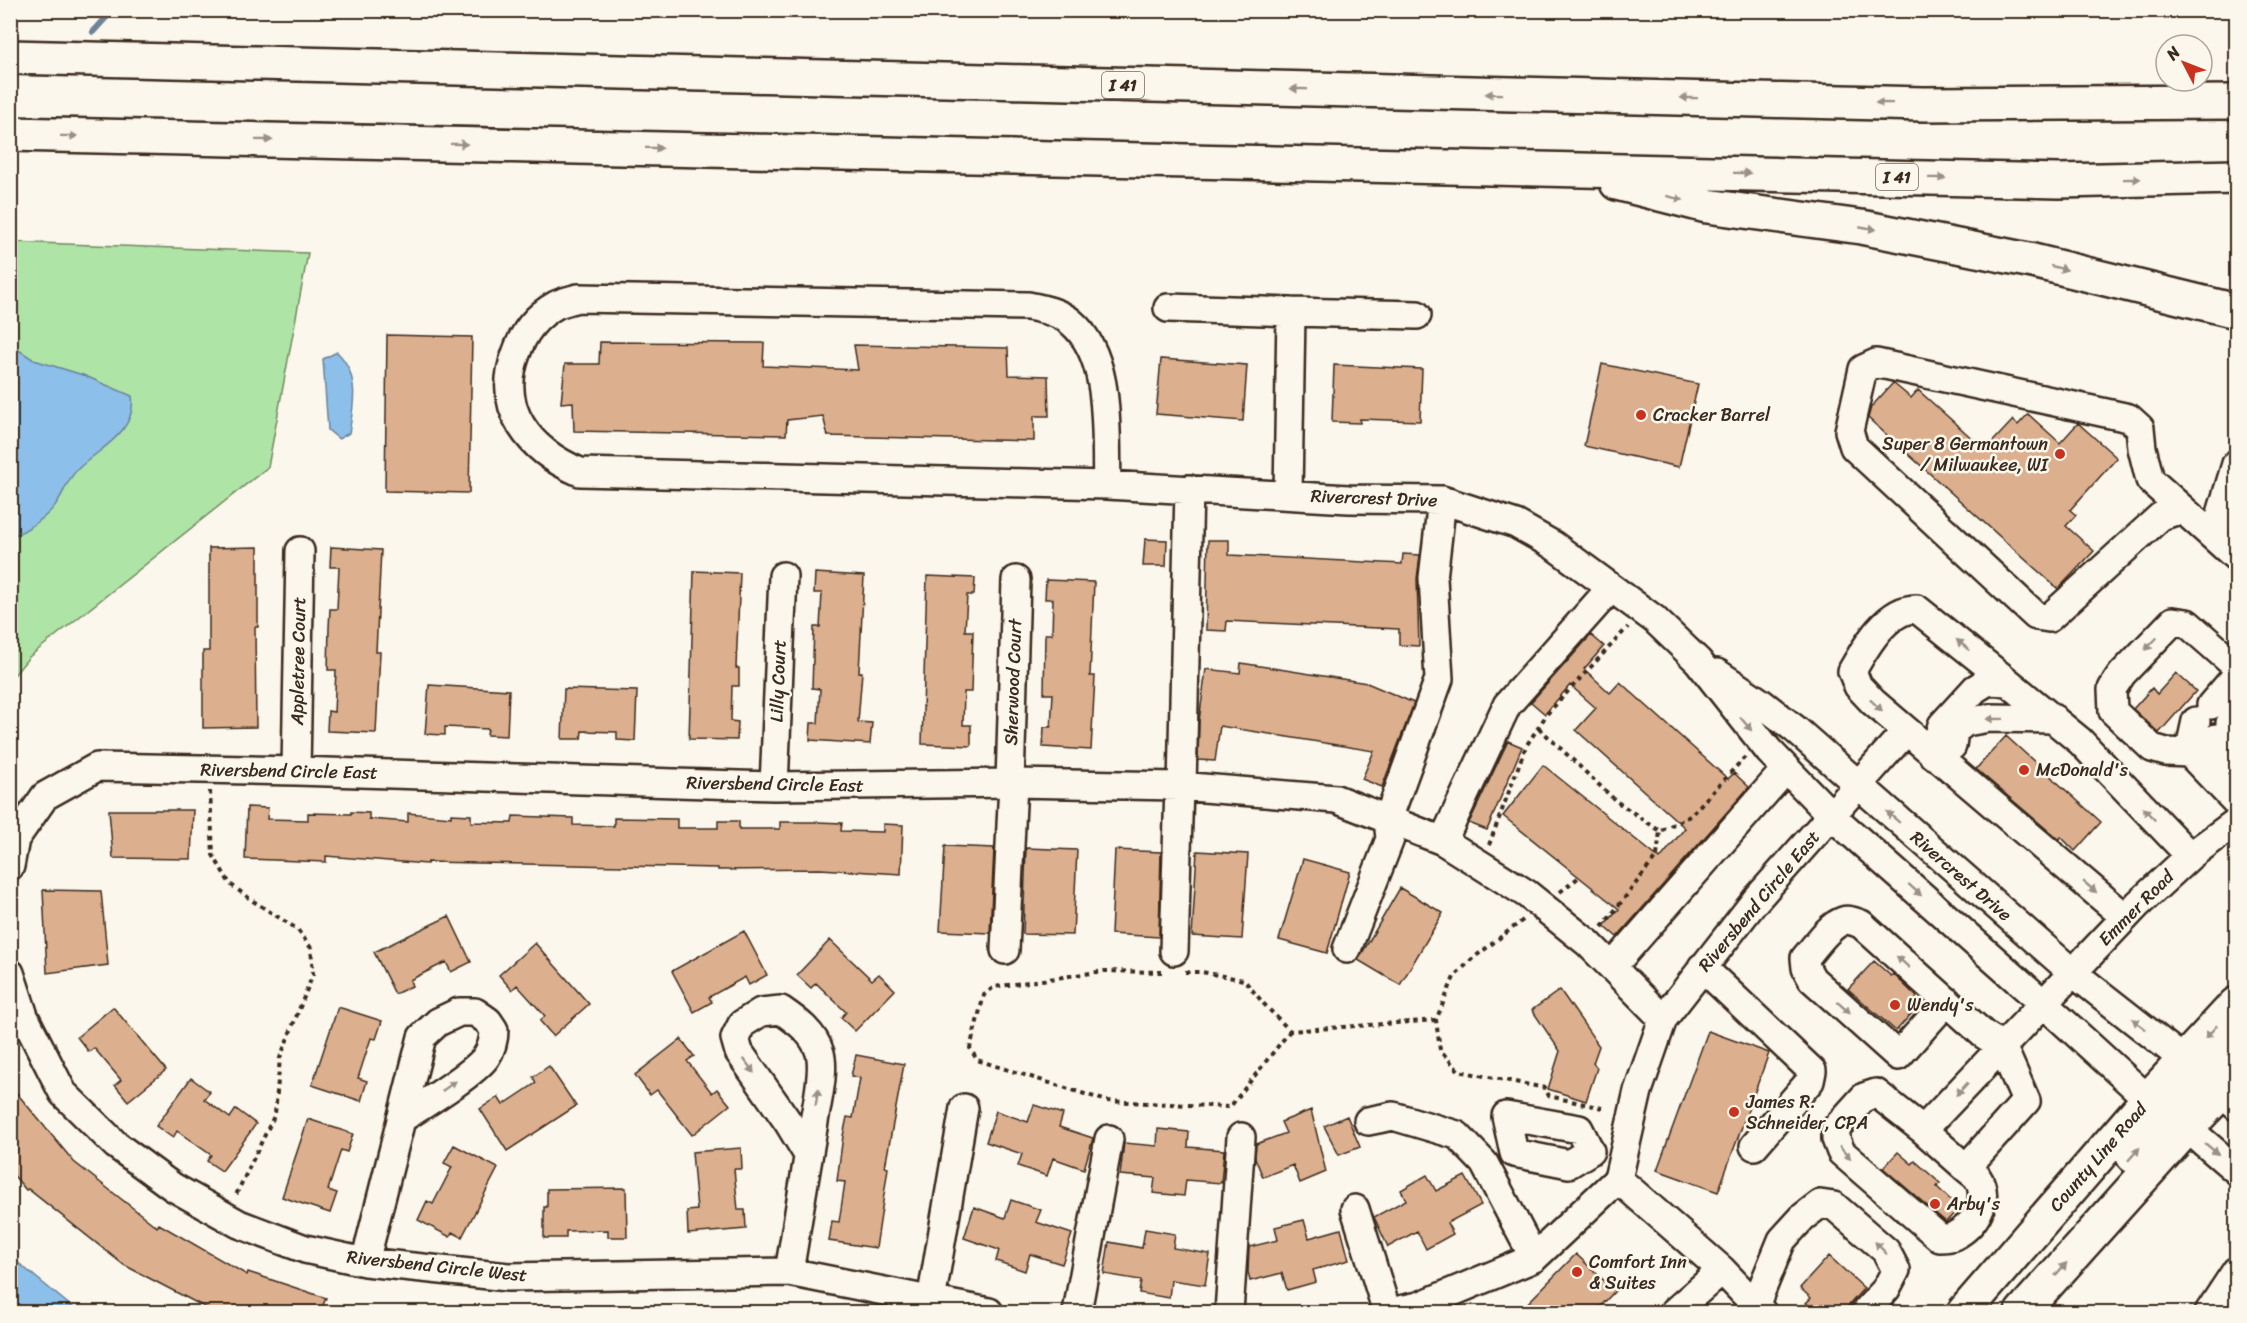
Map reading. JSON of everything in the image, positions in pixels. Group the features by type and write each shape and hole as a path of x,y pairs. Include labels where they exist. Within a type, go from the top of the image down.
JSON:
{"main road":[{"name":"I 41","path":"10,57 1924,104 2236,102"},
{"path":"1924,104 2236,81"},
{"name":"I 41","path":"10,134 2059,181 2236,177"},
{"path":"1557,168 1707,206 1861,227 2033,261 2236,311"},
{"name":"County Line Road","path":"1964,1312 2026,1240 2168,1114 2217,1083 2236,1004"},
{"path":"2005,1312 2026,1276 2043,1254 2168,1114 2194,1101 2217,1083 2236,1039"},
{"name":"County Line Road","path":"2022,1312 2168,1114"},
{"path":"1981,1312 2026,1240"}],"street":[{"name":"Rivercrest Drive","path":"1107,485 1104,402 1098,364 1087,340 1071,322 1049,310 1028,306 578,298 556,305 531,324 519,344 511,368 508,389 513,410 524,430 560,464 580,472 1143,486 1349,499 1442,500 1516,524 1553,545 1642,611 1698,661 1777,716 2072,972 2217,1083"},
{"path":"1168,308 1417,315"},
{"path":"1288,495 1291,312"},
{"path":"2182,509 2162,516 2049,618 2036,616 1854,447 1849,431 1863,369 1876,363 2129,418 2140,428 2142,448 2150,480 2236,557"},
{"path":"2214,537 2236,464"},
{"path":"1175,965 1189,489"},
{"path":"1347,949 1390,839 1388,819 1439,679 1433,578 1442,500"},
{"name":"Appletree Court","path":"296,771 300,551"},
{"name":"Lilly Court","path":"774,786 783,576"},
{"name":"Sherwood Court","path":"1005,951 1012,783 1016,580"},
{"path":"1355,1209 1388,1312 1419,1306 1534,1258 1620,1172 1638,1091 1663,1019 1588,943 1542,905 1443,841 1507,705 1611,588"},
{"path":"2125,917 1905,731 1858,686 1852,671 1862,653 1888,622 1905,609 1917,609 2080,741 2190,856"},
{"path":"2236,666 2187,623 2173,621 2122,674 2112,690 2113,711 2152,748 2166,752 2189,753 2236,802"},
{"name":"Rivercrest Drive","path":"1698,661 1760,741 1832,816 2168,1114 2236,1170"},
{"path":"2210,773 2221,724 2236,676"},
{"path":"1933,755 1942,726 1975,689 1988,681 2008,682"},
{"path":"2054,719 1989,718 1966,722 1954,730 1952,746 1957,761 2039,835 2062,863"},
{"path":"2189,753 2221,724"},
{"name":"Riversbend Circle East","path":"1663,1019 1755,901 1905,731"},
{"name":"Riversbend Circle East","path":"10,866 15,839 45,796 97,767 774,786 1012,783 1180,786 1336,799 1443,841"},
{"path":"1612,967 1786,769"},
{"name":"Emmer Road","path":"1923,1130 2125,917 2190,856 2236,822"},
{"path":"1947,1001 1898,1056 1812,979 1806,968 1805,958 1834,926 1842,921 1850,920 1861,924 1947,1001 1983,1034 2002,1046 2026,1101 1966,1168"},
{"path":"1702,967 1812,1071 1810,1082 1754,1146"},
{"name":"Riversbend Circle West","path":"10,973 24,1016 63,1094 116,1145 173,1187 239,1224 305,1249 365,1262 508,1277 789,1272 989,1312"},
{"path":"789,1272 808,1155 820,1080 820,1054 810,1033 795,1019 781,1010 761,1012 742,1024 735,1038 739,1052 808,1155"},
{"path":"1876,1094 1923,1130 1977,1178 1983,1194 1980,1212 1968,1226 1953,1237 1940,1238 1841,1152 1836,1139 1836,1128 1864,1097 1876,1094"},
{"path":"931,1301 963,1108"},
{"path":"1368,1121 1394,1116 1457,1135 1484,1163 1534,1258"},
{"path":"365,1262 401,1119"},
{"path":"1229,1312 1241,1137"},
{"path":"1077,1312 1109,1139"},
{"path":"1590,1151 1620,1172 1722,1270 1758,1309 1782,1240 1803,1217 1820,1204 1834,1206 1886,1251 1896,1269 1886,1289 1865,1312"},
{"path":"1674,1312 1722,1270"},
{"path":"2209,1312 2236,1270"}],"path":[{"path":"1479,863 1489,845 1526,746 1547,714 1642,611"},
{"path":"1539,728 1616,801 1660,831"},
{"path":"1660,831 1690,816 1760,741"},
{"path":"209,769 213,855 230,884 297,929 311,948 313,974 280,1058 274,1114 234,1199"},
{"path":"1588,943 1657,856 1660,831"},
{"path":"1578,878 1472,959 1454,978 1436,1020 1440,1050 1459,1071 1545,1088 1549,1096 1602,1108"},
{"path":"1290,1031 1244,980 1175,965 1104,971 994,987 984,995 970,1048 977,1060 1107,1101 1230,1107 1290,1031 1436,1020"}],"green space":[{"path":"11,242 308,253 268,467 29,657 11,679"}],"water":[{"path":"11,345 34,360 83,375 132,396 132,409 123,430 74,473 54,507 31,527 11,537"},
{"path":"337,352 349,370 354,390 349,433 339,439 328,430 323,359"},
{"path":"10,1256 72,1307 80,1312 11,1312"}],"building":[{"path":"387,335 472,337 469,493 385,491"},
{"path":"600,342 764,343 763,366 858,370 854,345 1008,348 1009,375 1048,376 1049,416 1034,416 1034,441 828,436 823,416 787,420 786,435 574,431 573,402 561,403 565,364 599,364"},
{"path":"1161,359 1247,365 1243,421 1156,414"},
{"name":"Cracker Barrel","path":"1602,364 1698,384 1679,467 1584,446"},
{"path":"1334,365 1422,369 1420,421 1360,419 1360,423 1332,422"},
{"path":"1893,383 1911,398 1918,390 1985,450 2013,420 2018,425 2028,414 2060,443 2078,423 2117,458 2070,510 2076,515 2066,526 2094,551 2058,589 1868,418 1871,407"},
{"path":"1145,539 1167,540 1166,566 1143,566"},
{"path":"1208,540 1229,540 1229,555 1402,564 1403,554 1420,555 1417,579 1419,646 1399,645 1399,629 1227,621 1226,631 1206,630"},
{"path":"258,547 258,627 255,627 256,727 203,728 203,651 209,651 209,548"},
{"path":"331,547 381,550 376,652 380,652 376,733 327,731 328,711 334,712 336,670 328,670 330,609 337,609 339,567 330,567"},
{"path":"694,571 740,573 736,668 739,668 739,686 732,686 731,721 738,722 737,740 689,739"},
{"path":"815,573 864,576 859,672 862,672 858,722 872,723 870,744 810,740 811,723 818,723 820,689 812,688 814,627 820,627 822,593 814,593"},
{"path":"927,576 975,578 974,595 967,595 965,631 973,631 971,692 964,692 963,725 971,725 971,746 922,744"},
{"path":"1046,580 1094,582 1090,676 1095,676 1091,750 1043,747 1044,727 1051,727 1053,694 1044,694 1045,634 1052,634 1053,599 1045,599"},
{"path":"1591,635 1604,646 1584,669 1610,693 1620,682 1728,779 1734,773 1749,787 1617,937 1604,926 1619,909 1503,816 1543,765 1660,859 1685,828 1576,730 1596,708 1570,685 1545,714 1531,702"},
{"path":"1241,663 1367,683 1414,703 1382,787 1362,779 1374,751 1220,726 1215,761 1198,760 1199,721 1206,669 1240,673"},
{"path":"2176,673 2196,691 2159,733 2133,709 2152,688 2157,694"},
{"path":"429,685 509,690 507,736 487,735 488,729 445,727 445,735 425,734"},
{"path":"564,689 637,691 635,741 617,740 617,732 582,731 581,739 562,739"},
{"path":"2006,736 2101,822 2075,851 2061,837 2058,839 1976,769"},
{"path":"1508,741 1522,747 1487,830 1469,823"},
{"path":"247,807 268,808 267,819 308,820 308,813 351,814 351,812 369,813 369,819 408,822 408,813 451,817 451,814 471,815 471,822 512,823 513,816 573,818 573,825 614,826 614,818 677,819 677,828 718,828 718,821 739,821 739,829 780,829 780,822 817,822 842,823 841,831 883,832 883,824 903,825 901,874 820,869 718,870 718,868 428,862 427,864 326,856 326,862 245,859"},
{"path":"109,810 193,810 191,859 113,858"},
{"path":"945,846 994,848 990,933 940,931"},
{"path":"1026,848 1077,850 1073,935 1023,934"},
{"path":"1115,850 1161,852 1159,937 1111,934"},
{"path":"1197,851 1248,854 1242,939 1192,936"},
{"path":"1303,859 1350,872 1327,953 1279,940"},
{"path":"1400,888 1443,913 1400,985 1358,960"},
{"path":"43,890 101,891 108,965 47,973"},
{"path":"449,916 471,962 451,972 446,962 410,980 412,986 395,994 374,952"},
{"path":"744,931 767,975 749,985 745,977 709,997 712,1002 694,1012 672,971"},
{"path":"830,940 872,980 879,974 895,990 855,1031 841,1018 846,1012 816,983 811,988 797,975"},
{"path":"535,943 589,1004 553,1036 540,1021 545,1016 517,985 512,990 499,975"},
{"path":"1874,961 1891,976 1893,974 1921,1003 1896,1031 1848,989"},
{"path":"1560,990 1599,1046 1593,1063 1597,1068 1586,1101 1548,1089 1560,1051 1532,1010"},
{"path":"113,1007 166,1070 128,1101 115,1085 121,1080 94,1048 89,1052 77,1037"},
{"path":"338,1007 382,1021 376,1039 371,1038 358,1078 367,1081 361,1101 312,1085"},
{"path":"1708,1031 1769,1053 1718,1192 1657,1170"},
{"path":"681,1039 694,1056 687,1061 712,1093 717,1089 730,1105 692,1135 657,1090 650,1095 635,1075"},
{"path":"856,1055 904,1064 885,1167 888,1168 876,1248 829,1241 832,1221 839,1222 845,1182 837,1181 847,1117 853,1118 860,1078 851,1076"},
{"path":"549,1066 576,1106 507,1151 480,1109 498,1097 503,1105 536,1083 533,1077"},
{"path":"191,1078 210,1092 204,1099 230,1118 236,1109 256,1124 222,1171 207,1161 211,1155 177,1131 173,1138 156,1126"},
{"path":"10,1085 74,1162 157,1227 159,1224 247,1275 248,1272 326,1298 320,1312 214,1312 124,1265 28,1189 26,1190 10,1171"},
{"path":"1034,1105 1063,1114 1059,1127 1093,1138 1084,1169 1053,1158 1047,1176 1018,1166 1022,1154 986,1142 996,1111 1028,1122"},
{"path":"1311,1110 1326,1172 1300,1183 1293,1165 1263,1177 1255,1158 1256,1144 1286,1133 1281,1122"},
{"path":"1347,1116 1360,1147 1339,1155 1324,1126"},
{"path":"308,1119 353,1134 347,1152 341,1150 328,1190 337,1193 330,1213 282,1197"},
{"path":"1158,1129 1189,1132 1188,1147 1224,1150 1221,1183 1186,1180 1184,1196 1153,1193 1155,1178 1120,1175 1124,1143 1157,1146"},
{"path":"454,1145 498,1168 462,1237 452,1232 450,1237 418,1220 427,1201 433,1204 452,1167 444,1163"},
{"path":"741,1148 742,1169 734,1169 738,1210 745,1210 746,1229 688,1234 687,1211 697,1210 692,1152"},
{"path":"1898,1152 1912,1164 1915,1161 1940,1183 1937,1187 1959,1208 1946,1222 1883,1168"},
{"path":"1427,1175 1436,1191 1465,1176 1481,1205 1447,1223 1453,1234 1426,1249 1417,1231 1388,1247 1374,1217 1406,1200 1401,1190"},
{"path":"626,1188 627,1237 608,1237 608,1230 566,1231 566,1238 544,1238 544,1207 547,1207 547,1189"},
{"path":"1011,1200 1041,1210 1036,1222 1072,1234 1062,1264 1030,1254 1025,1271 996,1261 999,1250 964,1238 974,1207 1005,1218"},
{"path":"1304,1220 1309,1238 1341,1229 1349,1260 1313,1270 1316,1282 1287,1290 1282,1273 1250,1281 1249,1247 1278,1240 1275,1227"},
{"path":"1145,1229 1175,1234 1173,1248 1210,1254 1205,1285 1171,1280 1169,1298 1139,1293 1141,1280 1104,1274 1109,1242 1142,1248"},
{"name":"Comfort Inn & Suites","path":"1576,1254 1615,1291 1595,1312 1519,1312"},
{"path":"1829,1256 1864,1288 1843,1312 1817,1312 1806,1303 1811,1298 1800,1288"}],"waterway":[{"path":"93,32 113,10"}],"place":[{"name":"Cracker Barrel","path":"1641,415"},
{"name":"Super 8 Germantown / Milwaukee, WI","path":"2060,454"},
{"name":"McDonald's","path":"2024,770"},
{"name":"Wendy's","path":"1895,1005"},
{"name":"James R. Schneider, CPA","path":"1734,1112"},
{"name":"Arby's","path":"1935,1204"},
{"name":"Comfort Inn & Suites","path":"1577,1272"}]}
